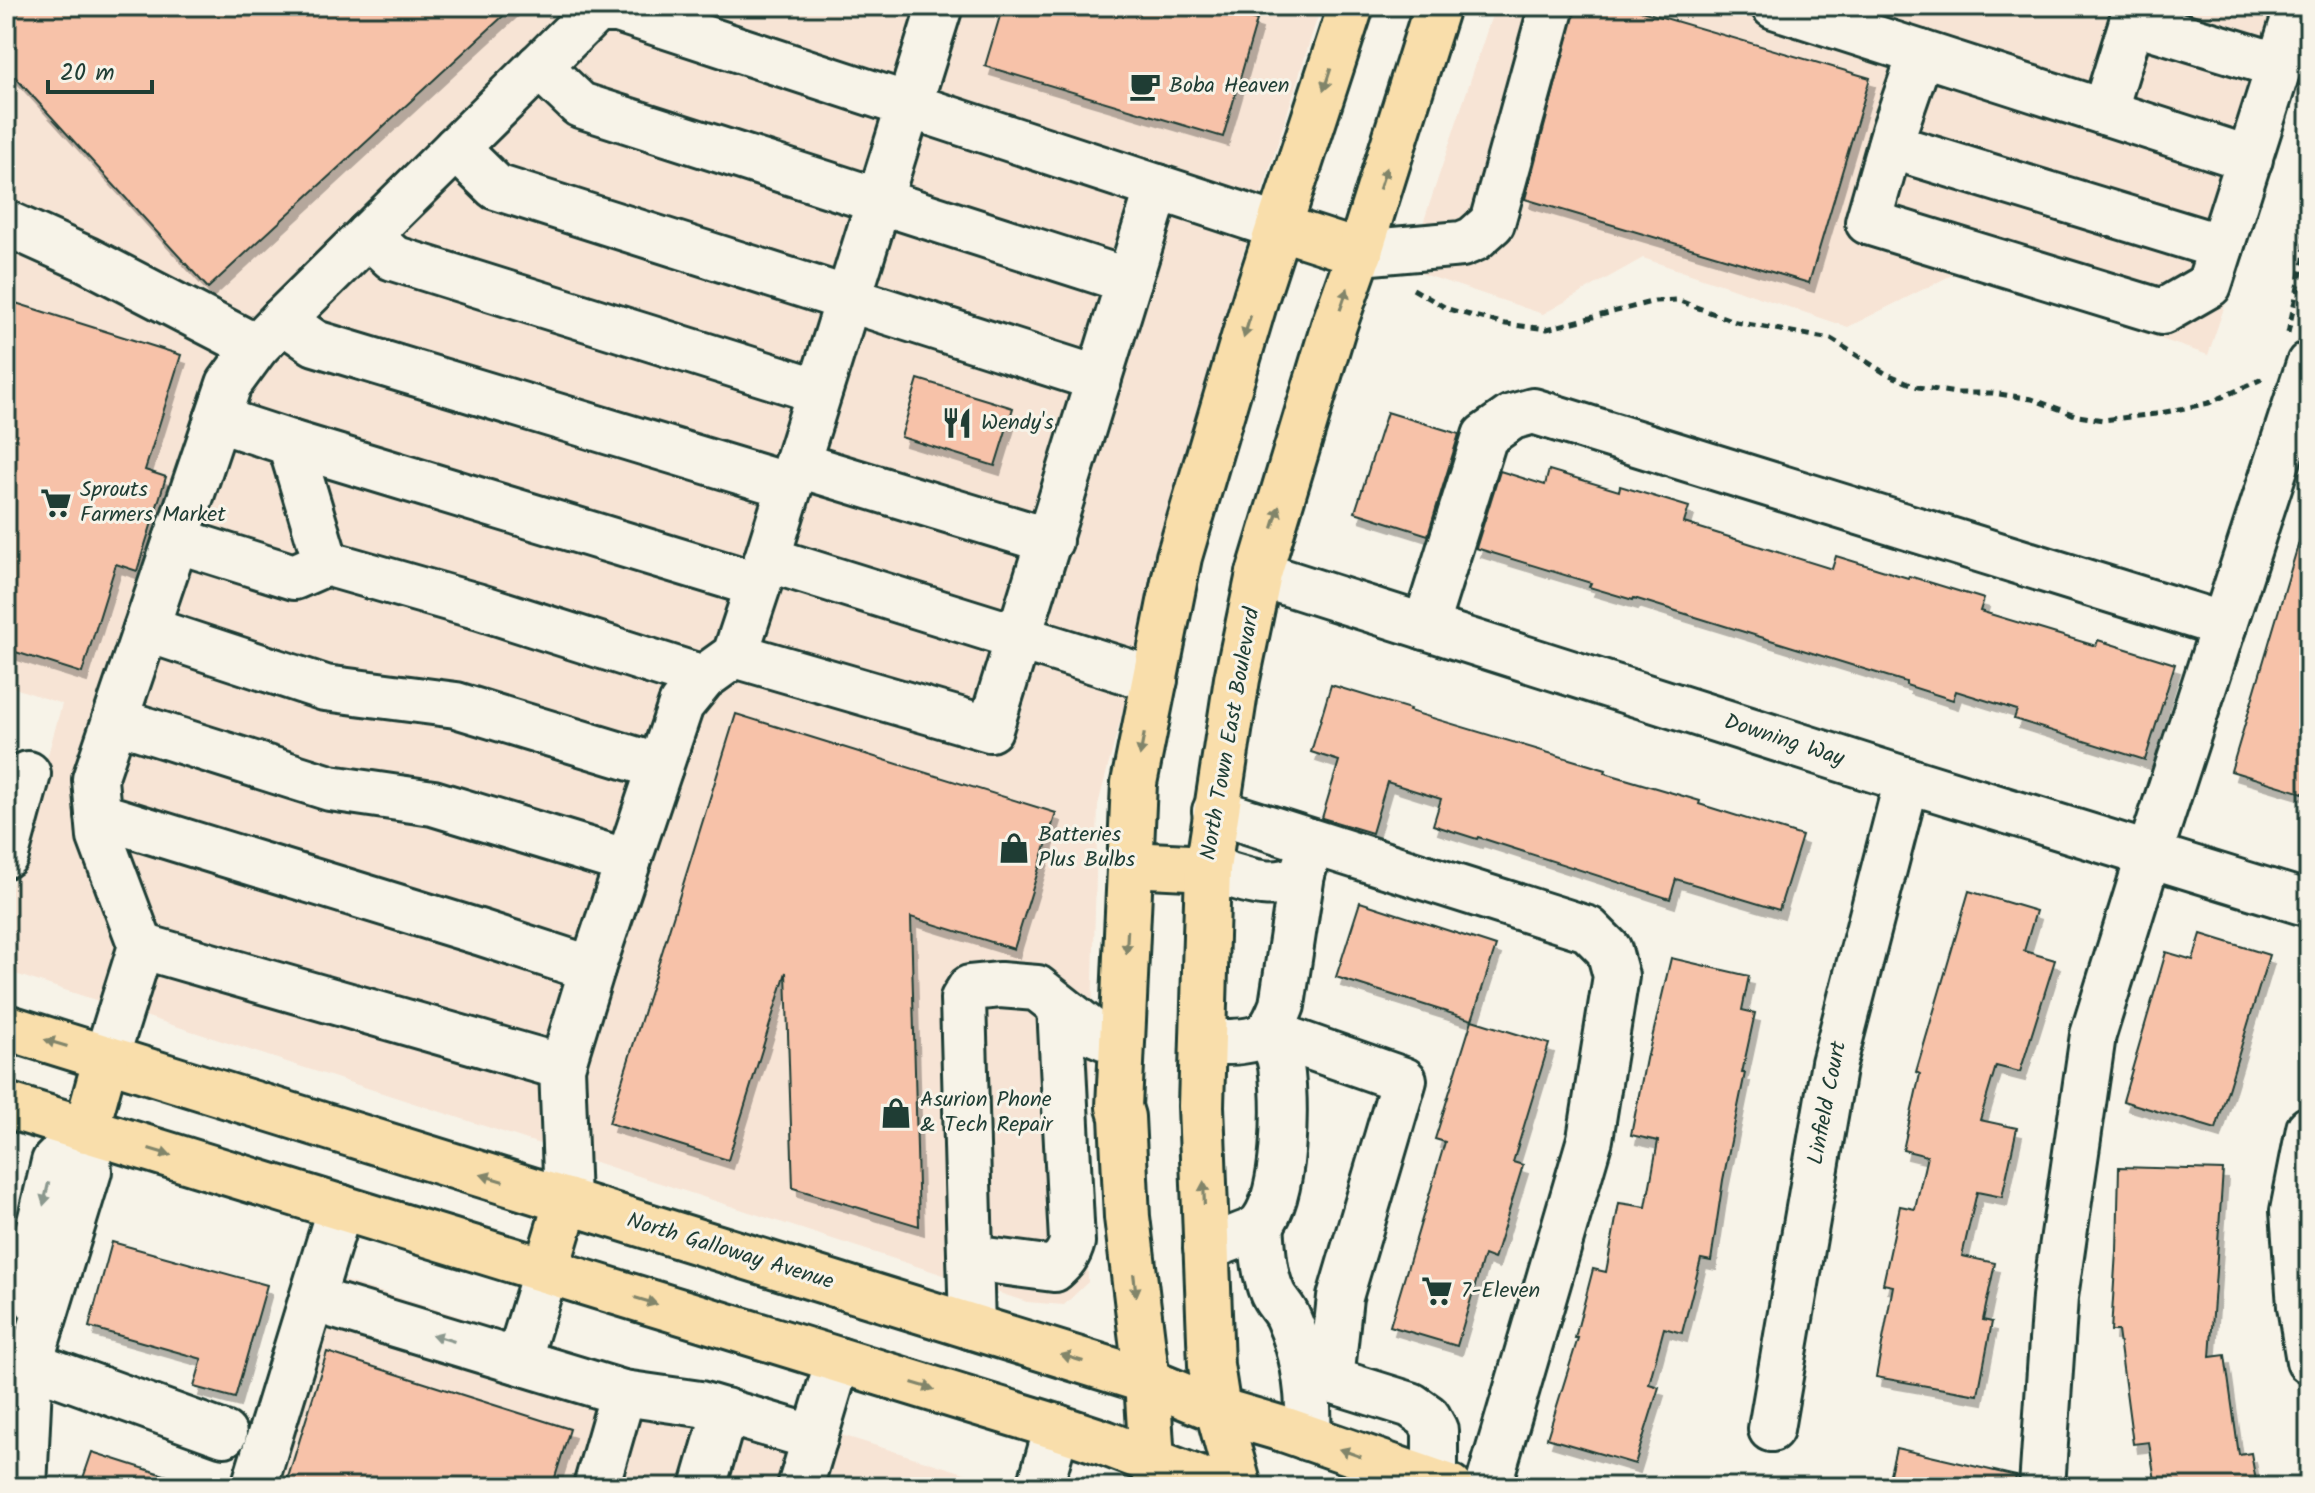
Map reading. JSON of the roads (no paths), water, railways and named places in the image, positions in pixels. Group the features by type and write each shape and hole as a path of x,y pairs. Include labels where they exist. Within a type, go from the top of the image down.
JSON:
{"main road":[{"path":"1156,1474 1127,1217 1119,1107 1134,783 1179,557 1279,227 1351,6"},
{"name":"North Town East Boulevard","path":"1239,1487 1211,1372 1206,1248 1201,1106 1208,868 1215,811 1237,679 1259,574 1334,325 1360,253 1437,6"},
{"path":"1279,227 1360,253"},
{"path":"1130,864 1208,868"},
{"name":"North Galloway Avenue","path":"6,1027 1147,1381 1218,1410 1442,1485"},
{"path":"86,1130 106,1058"},
{"path":"6,1105 1057,1427 1156,1474 1220,1487"},
{"path":"546,1270 567,1201"}],"street":[{"path":"567,1201 562,1067 592,969 681,705 719,667 763,572 940,6"},
{"path":"1360,253 1462,244 1474,239 1492,223 1552,6"},
{"path":"1774,6 1840,16 1921,53 2250,159"},
{"path":"1921,53 1868,222 2162,312 2209,285 2298,6"},
{"path":"106,1058 141,946 100,837 95,779 229,384 269,334 596,10 618,10 1279,227"},
{"path":"2104,112 2134,14 2280,66"},
{"path":"539,66 580,105 1129,281"},
{"path":"1890,146 2221,247"},
{"path":"456,148 496,187 1099,379"},
{"path":"176,540 294,577 326,563 480,607 719,667 990,729 1158,187"},
{"path":"6,223 269,334 315,343 793,475 1050,541"},
{"path":"368,235 393,258 819,391"},
{"path":"2042,1487 2055,1297 2093,1035 2224,625 2289,360"},
{"path":"1425,627 1485,436 1512,417 1533,411 2224,625"},
{"path":"217,419 290,443 763,572 1020,638 1155,680"},
{"path":"290,443 326,563"},
{"name":"Downing Way","path":"1259,574 2309,904"},
{"path":"146,629 325,688 456,705 660,767"},
{"path":"115,720 330,788 433,803 628,862"},
{"path":"6,855 28,774"},
{"name":"Linfield Court","path":"1771,1429 1834,1063 1907,780"},
{"path":"1215,811 1307,858 1588,929 1609,950 1616,976 1590,1139 1488,1487"},
{"path":"98,815 592,969"},
{"path":"1208,868 1246,879 1287,882 1307,858"},
{"path":"1203,1042 1250,1039 1267,1032 1275,1022 1282,1005 1307,858"},
{"path":"141,946 562,1067"},
{"path":"972,1327 963,999 970,988 1000,985 1037,988 1094,1033 1106,1038 1122,1038"},
{"path":"971,1258 1054,1269 1063,1261 1072,1242 1060,1007"},
{"path":"1267,1032 1281,1066 1283,1143 1278,1181 1261,1225 1272,1293 1318,1376 1411,1405 1428,1417 1435,1430 1442,1485"},
{"path":"1267,1032 1404,1080 1318,1376 1309,1415 1308,1438"},
{"path":"2309,1129 2293,1211 2300,1306 2309,1361"},
{"path":"24,1487 26,1348 89,1171 86,1130"},
{"path":"254,1487 340,1207"},
{"path":"1071,1209 1127,1217"},
{"path":"1206,1248 1261,1225"},
{"path":"518,1361 546,1270"},
{"path":"312,1299 623,1393 700,1404 815,1438"},
{"path":"26,1348 224,1434"},
{"path":"800,1487 838,1360"},
{"path":"596,1487 623,1393"},
{"path":"703,1487 725,1411"},
{"path":"1040,1487 1057,1427"}],"place":[{"name":"Boba Heaven","path":"1145,86"},
{"name":"Wendy's","path":"957,423"},
{"name":"Sprouts Farmers Market","path":"56,503"},
{"name":"Batteries Plus Bulbs","path":"1014,848"},
{"name":"Asurion Phone & Tech Repair","path":"896,1113"},
{"name":"7-Eleven","path":"1437,1291"}]}
